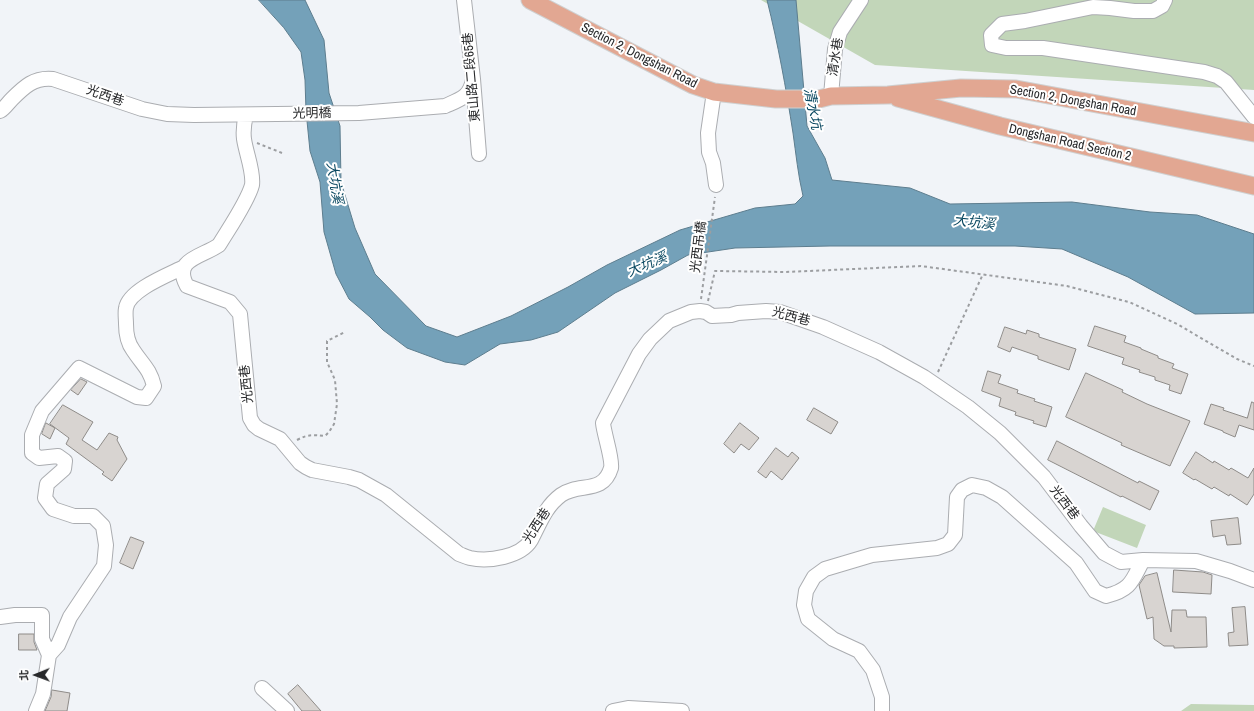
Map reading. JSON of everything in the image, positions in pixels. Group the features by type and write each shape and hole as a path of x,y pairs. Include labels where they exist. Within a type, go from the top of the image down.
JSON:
{"main road":[{"name":"Section 2, Dongshan Road","path":"530,0 693,85 714,92 776,99 888,95 961,88 1016,89 1254,133"},
{"name":"Dongshan Road Section 2","path":"888,95 1000,126 1254,186"}],"lane":[{"name":"東山路二段65巷","path":"464,0 473,79 479,154"},
{"name":"清水巷","path":"825,98 840,32 861,0"},
{"path":"1165,0 1162,6 1153,11 1134,11 1093,7 1025,21 1002,24 991,35 992,45 1006,48 1043,48 1204,72 1217,76 1226,82 1254,118"},
{"name":"光西巷","path":"0,111 31,82 45,78 53,79 142,109 167,114 264,114"},
{"name":"光明橋","path":"264,114 359,113 445,106 467,94 472,88 473,79"},
{"path":"714,92 708,134 709,152 713,163 716,185"},
{"path":"36,711 43,694 49,655 58,644 70,617 104,566 106,544 103,526 93,516 74,516 53,509 45,498 47,484 64,469 65,461 58,456 39,458 32,453 32,434 42,410 79,368 136,397 146,398 154,386 147,367 132,349 126,334 126,308 130,298 142,289 184,267 188,261 218,245 248,197 252,184 244,139 246,115"},
{"name":"光西巷","path":"184,267 183,274 187,286 230,302 236,307 240,314 250,418 254,425 280,439 300,463 306,467 312,470 359,480 386,495 459,554 470,558 490,559 516,553 530,541 541,518 553,502 562,494 572,490 593,487 601,484 612,466 603,423 639,354 650,339 669,322 691,312 703,311 712,316 766,311 780,312 823,326 879,352 933,383 968,407 1000,433 1044,477 1081,526 1104,553 1121,562 1143,560 1196,561 1254,580"},
{"path":"882,711 882,697 873,670 859,651 833,639 808,619 804,605 806,591 814,577 825,569 872,555 937,548 948,544 955,534 957,498 962,490 972,485 986,488 1002,497 1076,563 1095,591 1106,596 1117,594 1130,585 1143,560"},
{"path":"0,617 15,614 42,615 42,640 49,655"},
{"path":"262,688 287,711"},
{"path":"613,711 628,708 682,711"}],"path":[{"path":"244,139 282,153"},
{"name":"光西吊橋","path":"703,311 716,185"},
{"path":"703,311 715,271 786,272 921,266 1067,286 1129,302 1177,324 1237,359 1254,366"},
{"path":"933,383 983,274"},
{"path":"287,446 302,437 312,434 325,436 334,424 337,404 335,380 327,362 327,341 345,332"}],"green space":[{"path":"761,0 1254,0 1254,90 875,65"},
{"path":"1103,507 1146,525 1137,548 1093,531"},
{"path":"1191,704 1254,705 1254,711 1181,711"}],"water":[{"name":"大坑溪","path":"259,0 305,0 324,40 329,93 340,126 341,182 355,228 375,274 426,326 457,337 511,316 607,265 680,230 755,208 795,204 803,196 785,83 767,0 796,0 807,126 825,158 832,180 910,188 950,204 1072,202 1150,212 1197,215 1254,234 1254,313 1195,314 1128,277 1062,249 1015,246 830,246 735,248 688,255 615,293 558,332 531,340 500,344 465,365 445,362 407,348 383,330 349,299 336,274 324,232 320,182 310,151 305,80 301,52 284,28"}],"building":[{"path":"1095,326 1126,336 1124,342 1141,348 1158,356 1158,358 1174,364 1172,368 1188,374 1181,394 1169,390 1170,385 1155,380 1155,377 1139,372 1140,370 1122,364 1124,358 1088,346"},
{"path":"1005,327 1026,334 1027,330 1039,334 1039,337 1076,349 1069,370 1038,359 1038,356 1012,347 1010,352 998,347"},
{"path":"988,371 1001,375 998,383 1018,390 1017,393 1035,399 1034,401 1052,407 1046,427 1033,423 1034,421 1015,415 1016,412 999,406 1001,398 982,391"},
{"path":"1086,373 1123,390 1122,392 1147,404 1190,421 1170,466 1121,445 1122,443 1066,417"},
{"path":"81,379 87,382 78,395 71,390"},
{"path":"1252,402 1254,403 1254,430 1239,425 1235,437 1204,424 1211,404 1224,408 1223,410 1247,418"},
{"path":"63,405 93,422 82,440 97,450 109,433 118,437 117,440 127,459 112,481 102,474 104,472 66,444 69,438 50,424"},
{"path":"814,408 838,422 831,434 807,420"},
{"path":"46,423 55,428 50,439 42,434"},
{"path":"740,423 759,438 749,450 741,444 734,453 724,444"},
{"path":"1057,441 1138,483 1139,481 1159,491 1150,510 1048,460"},
{"path":"776,448 788,457 792,452 799,458 782,480 771,471 766,478 758,472"},
{"path":"1196,452 1213,463 1214,461 1229,470 1231,468 1248,478 1254,468 1254,494 1247,505 1230,494 1229,496 1214,487 1212,489 1183,473"},
{"path":"1238,518 1241,544 1227,545 1225,535 1213,537 1211,521"},
{"path":"131,537 144,542 133,569 120,563"},
{"path":"1174,570 1203,572 1212,575 1211,594 1173,592"},
{"path":"1157,573 1171,632 1172,610 1186,610 1187,617 1206,617 1207,647 1174,648 1174,646 1164,646 1154,639 1153,617 1147,619 1139,585 1145,576"},
{"path":"1245,607 1248,645 1229,646 1228,633 1234,632 1232,608"},
{"path":"19,634 34,634 34,642 37,650 19,650"},
{"path":"298,685 321,711 302,711 288,694"},
{"path":"52,690 70,693 67,711 45,711 51,697"}],"water label":[{"name":"清水坑","path":"812,109"}]}
